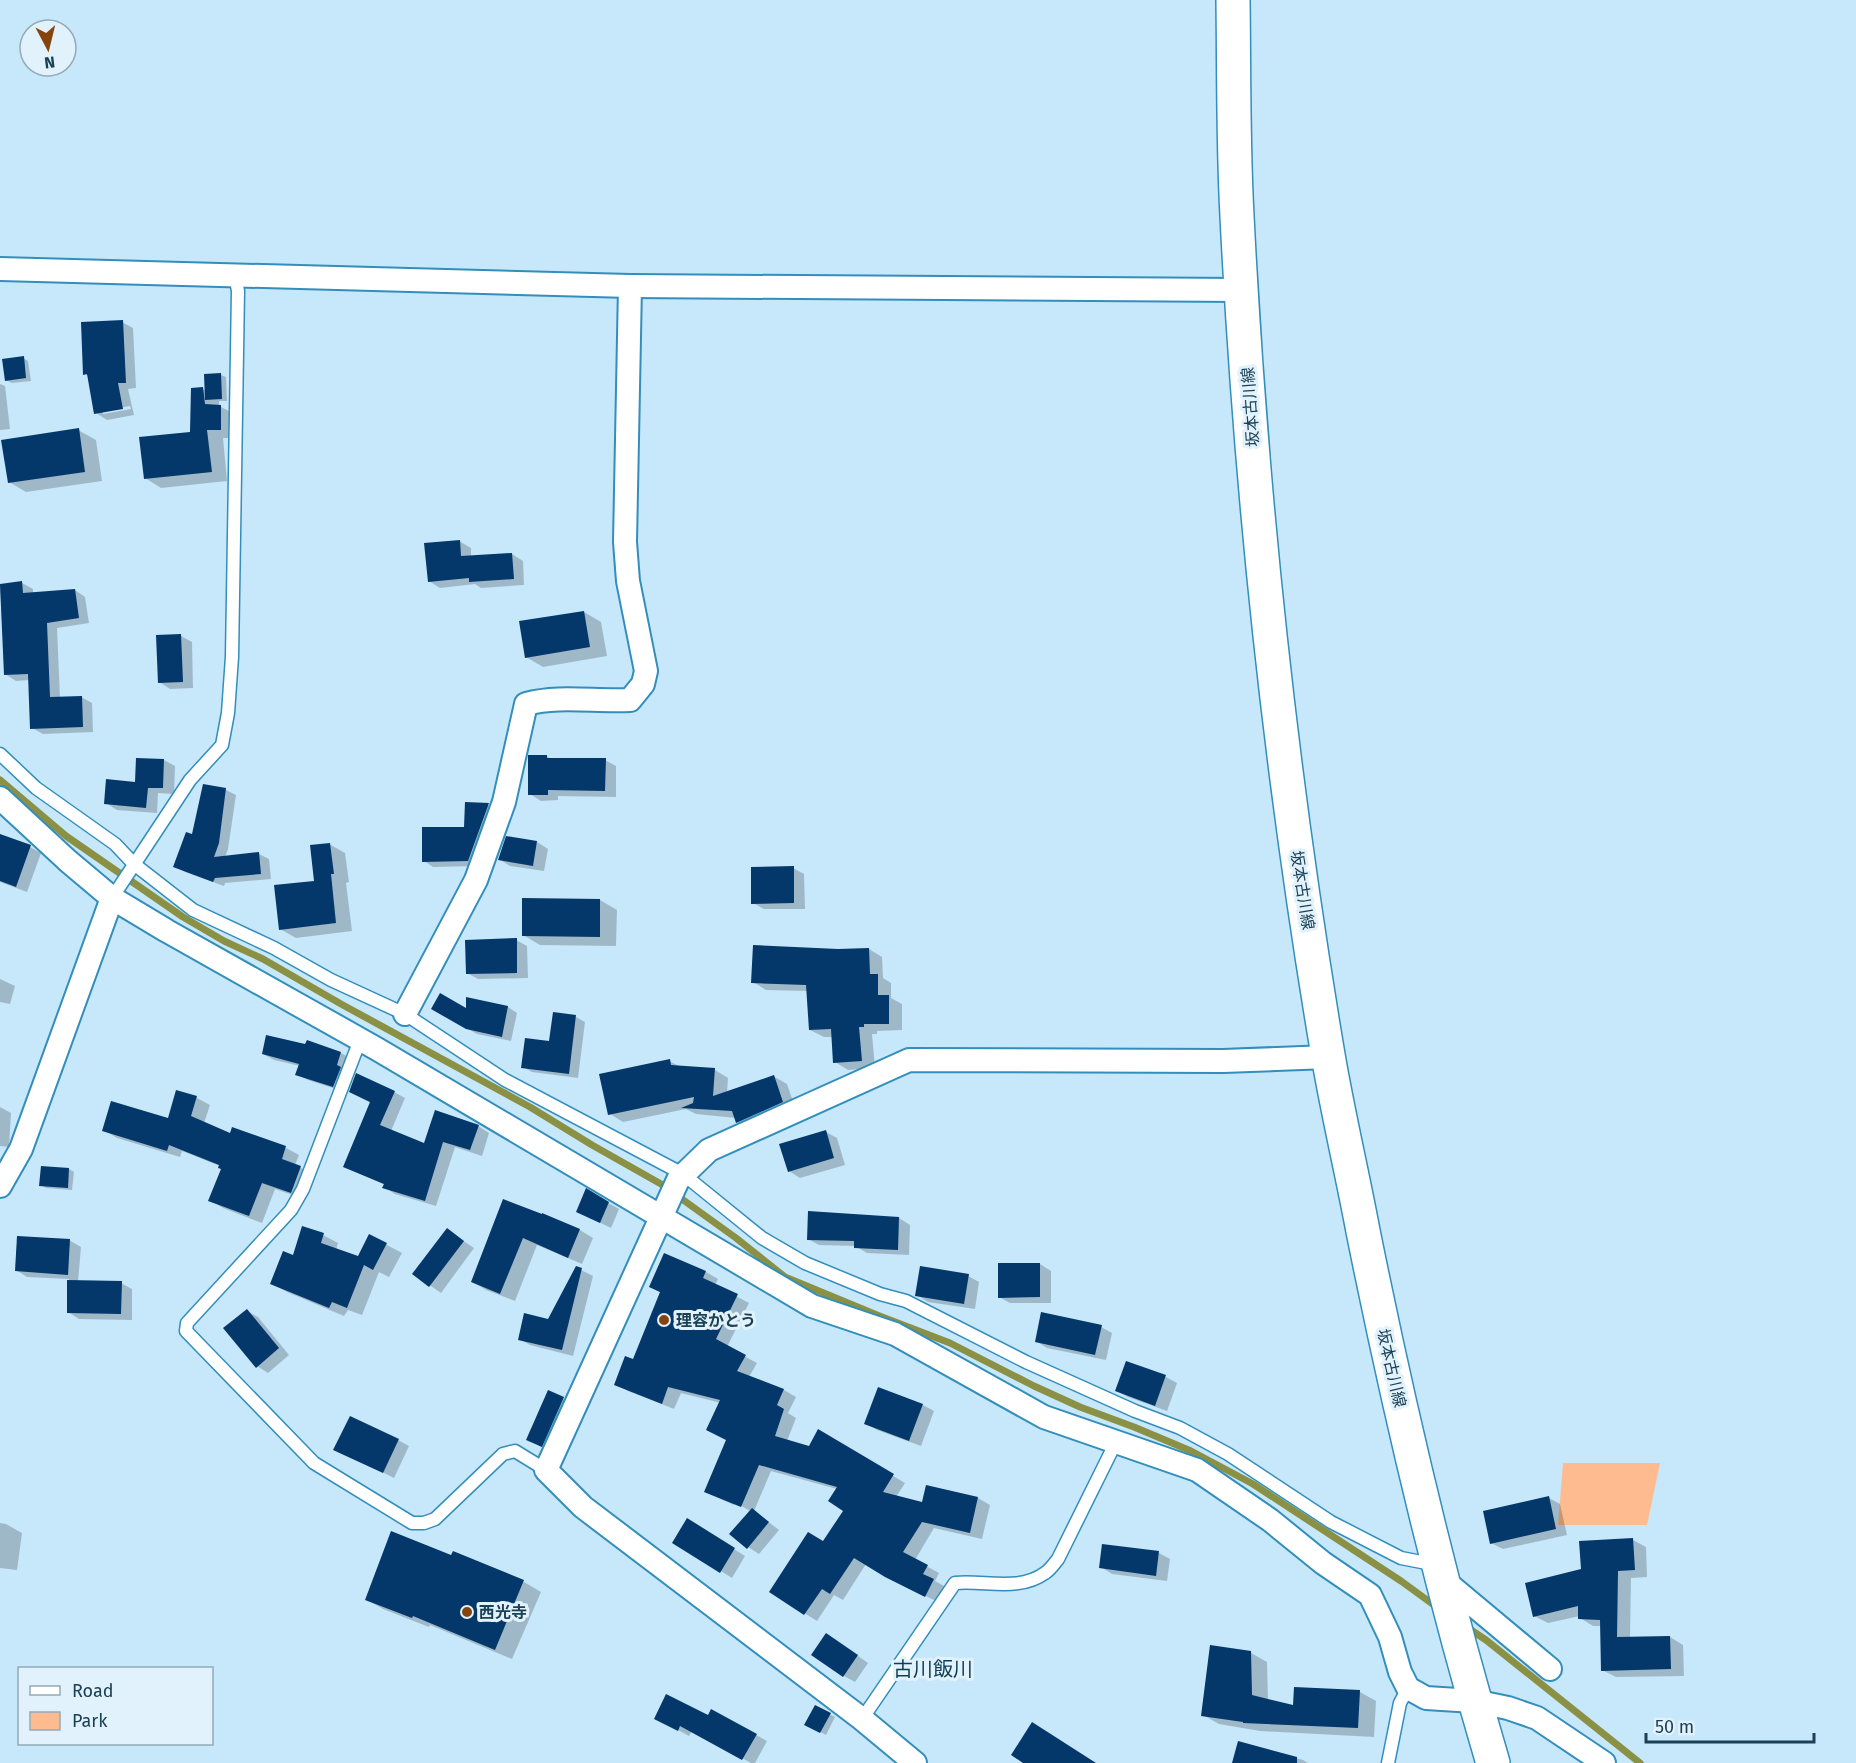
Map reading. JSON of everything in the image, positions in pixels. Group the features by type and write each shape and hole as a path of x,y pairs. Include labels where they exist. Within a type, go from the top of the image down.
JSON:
{"main road":[{"name":"坂本古川線","path":"1233,0 1236,210 1241,290 1261,554 1283,752 1329,1057 1384,1334 1440,1575 1493,1763"}],"street":[{"path":"0,269 630,286 1241,290"},
{"path":"405,1014 476,880 504,802 526,704 542,700 630,700 643,684 646,671 628,581 625,542 630,286"},
{"path":"0,798 68,861 167,931 662,1215 812,1306 895,1334 1044,1417 1197,1470 1270,1520 1323,1563 1370,1595 1390,1637 1400,1672 1408,1688 1426,1698 1474,1701 1509,1708 1537,1718 1604,1763"},
{"path":"0,1186 21,1149 115,894"},
{"path":"915,1763 862,1719 583,1507 546,1470 680,1177 709,1150 909,1060 1223,1061 1329,1057"},
{"path":"1440,1575 1550,1669"}],"lane":[{"path":"115,894 190,780 222,745 228,712 232,657 238,291 235,275"},
{"path":"0,754 36,788 115,844 133,866 193,910 274,948 331,980 405,1014 506,1080 680,1177 762,1238 805,1263 880,1294 906,1301 1026,1362 1135,1411 1180,1428 1228,1454 1331,1522 1440,1575"},
{"path":"360,1040 303,1189 291,1210 187,1323 186,1331 314,1463 412,1523 424,1523 435,1519 503,1455 515,1451 546,1470"},
{"path":"862,1719 955,1583 1021,1584 1045,1573 1058,1559 1116,1442"},
{"path":"1388,1763 1400,1703 1408,1688"}],"green space":[{"path":"1563,1463 1660,1463 1647,1525 1558,1525"}],"building":[{"path":"123,320 126,383 118,383 123,409 94,414 87,374 83,375 81,322"},
{"path":"24,356 26,378 5,381 2,359"},
{"path":"221,373 222,399 205,400 204,374"},
{"path":"203,387 205,404 221,405 221,430 207,430 212,472 144,479 139,437 190,432 191,388"},
{"path":"79,428 85,472 8,483 1,440"},
{"path":"460,540 461,556 512,553 514,579 469,582 469,578 428,582 424,543"},
{"path":"22,581 23,593 75,589 79,618 47,623 50,697 82,696 83,727 30,729 28,674 4,675 0,584"},
{"path":"584,611 590,647 525,658 519,621"},
{"path":"181,634 183,682 158,683 156,635"},
{"path":"528,755 547,755 547,758 606,758 605,791 548,790 548,795 528,795"},
{"path":"136,758 164,759 163,788 148,788 146,808 104,804 106,779 135,782"},
{"path":"203,784 226,788 219,843 214,857 259,852 261,874 215,878 213,882 173,867 186,832 192,834"},
{"path":"465,802 489,803 468,861 422,862 422,827 464,827"},
{"path":"0,834 31,845 16,887 0,881"},
{"path":"506,836 537,841 533,866 498,860"},
{"path":"330,843 336,923 279,930 274,885 314,881 310,845"},
{"path":"794,866 794,903 751,904 751,867"},
{"path":"522,898 600,899 600,937 522,936"},
{"path":"517,938 517,973 466,974 465,940"},
{"path":"753,945 838,949 869,948 870,974 878,974 878,995 889,995 889,1024 864,1024 864,1027 859,1027 862,1061 833,1063 831,1029 809,1030 806,985 751,983"},
{"path":"440,993 466,1008 466,997 508,1006 502,1037 466,1029 431,1009"},
{"path":"553,1012 576,1015 569,1074 521,1068 525,1038 549,1041"},
{"path":"266,1035 305,1044 307,1040 341,1052 337,1065 341,1067 333,1087 295,1075 299,1064 262,1054"},
{"path":"670,1059 671,1065 715,1068 713,1096 774,1075 783,1102 736,1123 732,1111 681,1108 693,1103 694,1097 608,1115 599,1074"},
{"path":"356,1073 395,1091 380,1125 424,1143 435,1110 479,1125 470,1150 443,1142 425,1201 382,1188 384,1184 343,1167 370,1102 349,1092"},
{"path":"176,1090 197,1096 191,1116 230,1133 232,1127 286,1146 282,1159 301,1166 291,1193 262,1183 249,1216 208,1201 221,1169 218,1168 219,1165 169,1145 167,1151 102,1131 111,1101 168,1118"},
{"path":"826,1130 834,1158 788,1172 779,1144"},
{"path":"41,1166 69,1168 68,1188 39,1186"},
{"path":"586,1188 609,1202 600,1223 576,1212"},
{"path":"503,1199 580,1229 568,1258 523,1238 500,1294 471,1282"},
{"path":"808,1211 899,1217 898,1250 854,1248 854,1241 807,1240"},
{"path":"302,1226 324,1233 321,1243 358,1256 369,1234 387,1243 373,1270 364,1265 347,1308 332,1302 329,1308 270,1284 283,1251 293,1255"},
{"path":"447,1228 464,1241 429,1287 412,1274"},
{"path":"17,1236 70,1239 68,1275 15,1271"},
{"path":"664,1253 706,1271 703,1278 738,1294 716,1339 746,1355 737,1371 784,1389 777,1405 784,1409 775,1436 809,1446 818,1429 894,1474 883,1492 922,1502 926,1485 978,1497 970,1533 922,1522 903,1552 928,1565 923,1574 934,1579 925,1597 854,1558 830,1594 822,1589 804,1615 769,1592 808,1532 823,1541 843,1511 828,1501 837,1487 759,1465 741,1507 704,1492 726,1440 706,1430 720,1400 668,1387 662,1404 614,1385 625,1356 633,1359 660,1292 649,1287"},
{"path":"998,1263 1040,1263 1040,1297 998,1298"},
{"path":"576,1266 582,1268 562,1350 518,1340 524,1313 548,1319"},
{"path":"920,1266 969,1274 964,1304 915,1296"},
{"path":"67,1280 122,1281 121,1314 67,1313"},
{"path":"247,1309 279,1348 256,1368 223,1328"},
{"path":"1041,1312 1102,1325 1095,1355 1035,1342"},
{"path":"1126,1361 1166,1375 1155,1406 1115,1391"},
{"path":"878,1387 923,1404 909,1441 864,1424"},
{"path":"548,1390 564,1397 542,1447 526,1440"},
{"path":"350,1416 399,1439 383,1473 333,1450"},
{"path":"1549,1496 1556,1529 1490,1544 1483,1511"},
{"path":"752,1508 769,1522 747,1549 729,1534"},
{"path":"687,1518 735,1548 720,1573 672,1543"},
{"path":"391,1531 451,1555 453,1551 524,1580 495,1650 413,1616 412,1618 365,1600"},
{"path":"1633,1538 1635,1570 1618,1571 1617,1637 1670,1636 1671,1669 1601,1671 1600,1620 1578,1619 1578,1606 1533,1617 1525,1583 1581,1569 1579,1541"},
{"path":"1102,1544 1159,1551 1156,1576 1099,1568"},
{"path":"826,1633 858,1655 843,1677 811,1655"},
{"path":"1210,1645 1251,1651 1252,1695 1293,1705 1294,1687 1360,1690 1358,1728 1243,1723 1201,1716"},
{"path":"666,1694 708,1715 711,1709 757,1734 742,1760 680,1726 678,1731 654,1719"},
{"path":"815,1705 831,1713 820,1733 804,1725"},
{"path":"1032,1722 1096,1763 1023,1763 1011,1755"},
{"path":"1238,1741 1297,1757 1297,1763 1232,1763"}],"waterway":[{"path":"0,780 66,836 183,917 530,1107 661,1184 736,1238 785,1277 950,1343 1080,1407 1191,1451 1253,1484 1401,1581 1438,1608"},
{"path":"1465,1626 1486,1640 1640,1763"}],"place":[{"name":"理容かとう","path":"664,1320"},
{"name":"西光寺","path":"467,1612"}],"district":[{"name":"古川飯川","path":"933,1669"}]}
